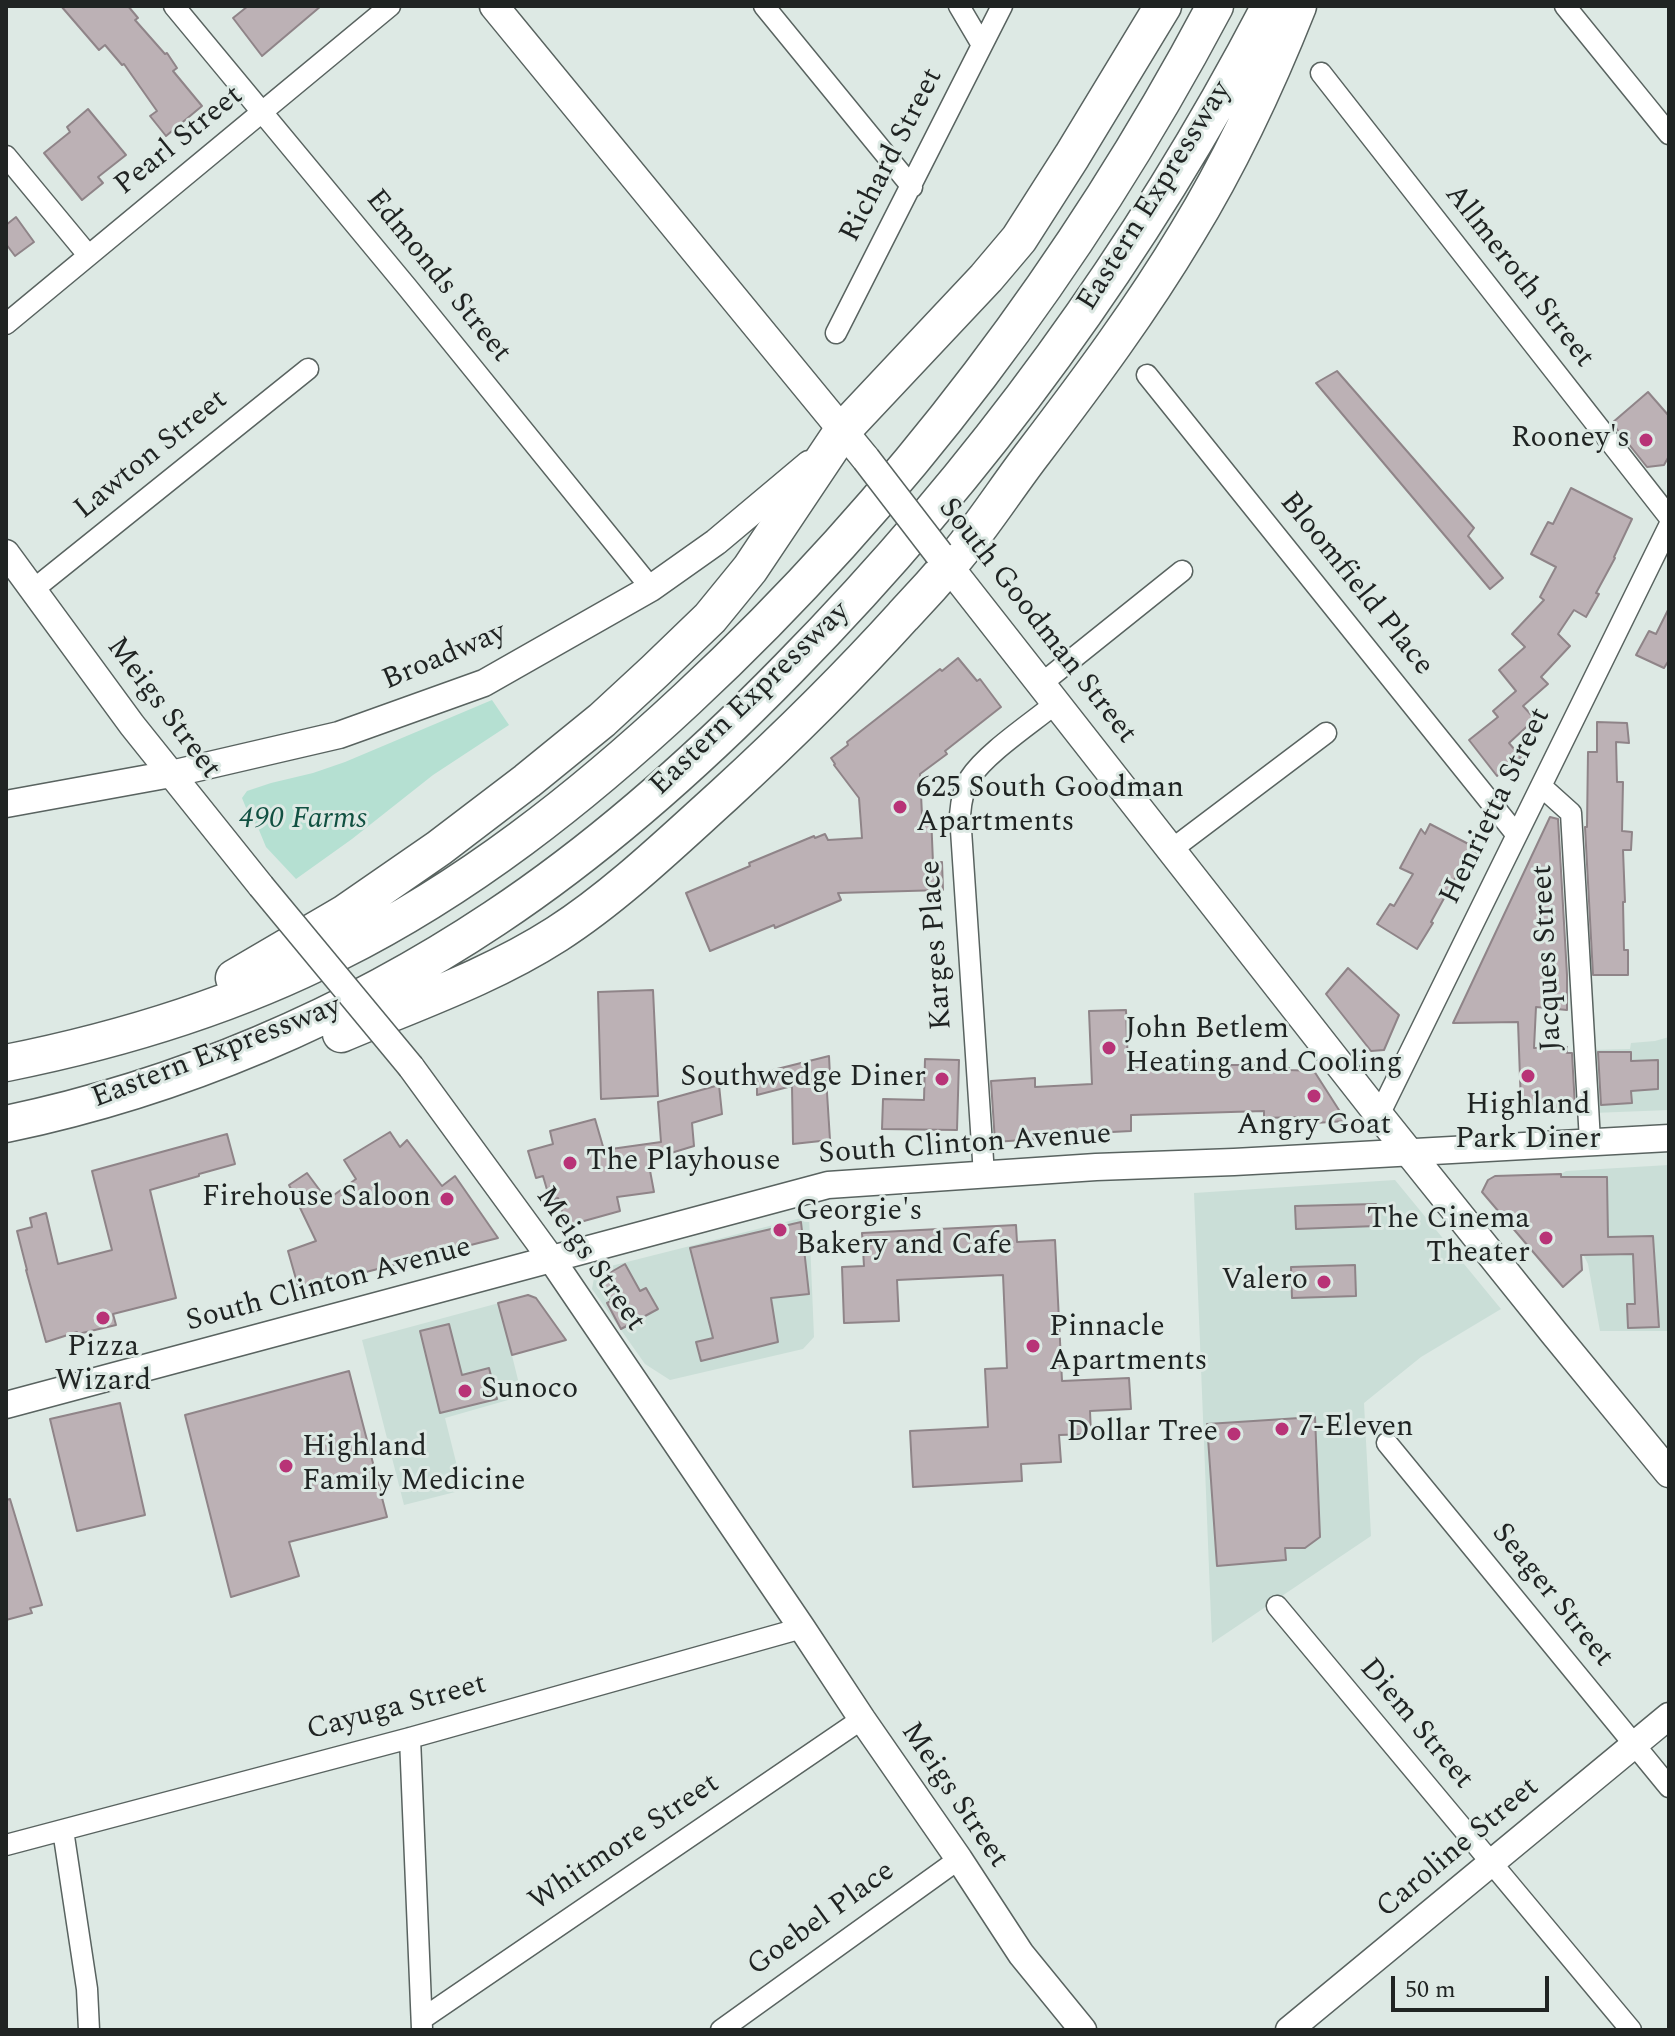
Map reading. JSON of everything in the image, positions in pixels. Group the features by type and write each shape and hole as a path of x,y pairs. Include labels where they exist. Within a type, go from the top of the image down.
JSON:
{"highway":[{"path":"89,1044 238,976 329,923 439,848 571,746 688,641 761,553 843,430 1019,239 1163,6"},
{"name":"Eastern Expressway","path":"6,1063 169,1022 239,998 309,967 377,932 505,851 653,731 738,651 826,559 895,481 965,393 1034,301 1098,205 1159,107 1215,6"},
{"name":"Eastern Expressway","path":"6,1124 78,1108 176,1076 330,1013 466,937 561,872 620,825 707,748 817,640 945,497 1063,344 1148,217 1270,6"},
{"path":"78,1108 190,1083 303,1048 484,974 558,933 587,912 763,759 841,682 944,560 1105,357 1188,233 1244,131 1298,6"}],"main road":[{"name":"South Goodman Street","path":"494,6 843,430 1379,1115 1669,1473"}],"street":[{"name":"Edmonds Street","path":"174,6 651,588"},
{"name":"Pearl Street","path":"6,324 390,6"},
{"path":"764,6 912,187"},
{"path":"959,6 982,45"},
{"name":"Richard Street","path":"836,333 1002,6"},
{"path":"1565,6 1669,134"},
{"name":"Allmeroth Street","path":"1321,73 1669,517"},
{"path":"6,156 88,255"},
{"name":"Lawton Street","path":"34,589 308,369"},
{"name":"Bloomfield Place","path":"1147,375 1516,834"},
{"name":"Broadway","path":"6,804 171,774 339,735 484,683 651,588 747,518 843,430"},
{"name":"Henrietta Street","path":"1379,1115 1669,526"},
{"name":"Meigs Street","path":"6,553 132,725 411,1067 552,1260 1021,1954 1083,2030"},
{"name":"Karges Place","path":"984,1175 960,815 962,796 980,766 1049,694 1182,571"},
{"path":"1171,850 1326,733"},
{"name":"Jacques Street","path":"1541,786 1571,813 1590,1141"},
{"name":"South Clinton Avenue","path":"6,1405 828,1185 1096,1167 1669,1138"},
{"name":"Seager Street","path":"1387,1443 1669,1787"},
{"name":"Diem Street","path":"1277,1606 1631,2030"},
{"name":"Cayuga Street","path":"6,1845 410,1738 802,1628"},
{"name":"Caroline Street","path":"1289,2030 1669,1716"},
{"name":"Whitmore Street","path":"422,2024 862,1719"},
{"path":"410,1738 422,2024"},
{"path":"63,1830 87,1989 89,2030"},
{"name":"Goebel Place","path":"721,2030 959,1859"}],"shaded area":[{"path":"1669,1037 1669,1110 1593,1113 1589,1050 1630,1049 1631,1043"},
{"path":"1669,1165 1669,1331 1600,1331 1588,1264 1562,1226 1561,1174 1566,1171"},
{"path":"1395,1180 1501,1309 1421,1357 1364,1403 1371,1536 1212,1643 1194,1193"},
{"path":"809,1216 814,1337 803,1349 670,1380 645,1364 592,1289 594,1278 607,1267"},
{"path":"499,1303 522,1396 445,1418 463,1490 404,1505 362,1340"}],"green space":[{"name":"490 Farms","path":"492,700 509,725 433,775 296,879 266,847 242,798 247,791 345,762"}],"building":[{"path":"61,6 128,6 138,18 135,20 167,53 177,68 173,71 202,106 166,136 150,116 157,111 124,64 105,45 99,50"},
{"path":"248,6 321,6 262,56 233,18"},
{"path":"88,109 126,155 98,177 103,183 82,200 44,153 70,132 67,127"},
{"path":"16,217 34,242 15,256 6,244 6,225"},
{"path":"1337,371 1474,528 1468,536 1503,578 1490,589 1316,383"},
{"name":"Rooney's","path":"1648,392 1669,416 1669,456 1664,465 1647,467 1612,423"},
{"path":"1571,488 1632,519 1586,617 1574,610 1558,634 1570,646 1541,677 1548,684 1523,706 1535,719 1509,743 1521,757 1497,776 1469,740 1498,717 1493,711 1516,691 1499,670 1525,647 1512,634 1544,600 1540,597 1556,567 1531,554 1548,522 1553,524"},
{"path":"1669,608 1669,660 1664,668 1636,655 1649,631 1656,634"},
{"name":"625 South Goodman Apartments","path":"958,658 977,681 980,679 1001,707 920,774 922,815 931,815 933,863 942,862 943,890 838,893 841,900 710,951 686,893 814,836 825,834 828,840 862,838 859,798 831,758 848,745 847,742"},
{"path":"1597,722 1627,723 1629,743 1616,742 1617,782 1623,782 1622,831 1632,832 1631,850 1623,850 1624,950 1628,950 1628,975 1593,975 1585,827 1588,752 1597,752"},
{"path":"1550,817 1558,819 1567,1010 1536,1007 1534,1048 1567,1047 1567,1053 1572,1053 1575,1107 1571,1110 1540,1111 1540,1104 1521,1105 1518,1022 1453,1023"},
{"path":"1430,824 1478,849 1465,874 1459,871 1417,949 1377,924 1390,904 1394,906 1413,874 1400,868 1421,829 1425,834"},
{"path":"1348,968 1399,1015 1384,1050 1371,1051 1326,994"},
{"path":"653,990 658,1096 601,1099 598,992"},
{"path":"1126,1010 1128,1068 1190,1066 1190,1059 1228,1059 1228,1065 1314,1071 1346,1121 1299,1124 1299,1117 1264,1118 1264,1111 1131,1115 1131,1131 1036,1136 1036,1139 995,1142 991,1081 1035,1078 1035,1087 1092,1084 1089,1011"},
{"path":"1598,1052 1631,1052 1631,1061 1658,1060 1658,1089 1631,1091 1632,1103 1601,1105"},
{"path":"829,1056 830,1076 826,1077 830,1140 793,1144 792,1086 757,1095 757,1074"},
{"name":"Southwedge Diner","path":"925,1059 959,1060 957,1130 882,1129 883,1099 924,1100"},
{"path":"719,1085 722,1114 692,1123 694,1146 648,1160 654,1192 617,1197 620,1211 566,1226 558,1198 550,1200 543,1176 536,1178 528,1151 553,1144 550,1131 595,1119 604,1150 661,1142 658,1102"},
{"path":"390,1132 400,1147 407,1140 442,1186 455,1176 498,1238 335,1280 333,1277 298,1286 288,1251 316,1241 289,1185 307,1173 327,1200 356,1179 344,1160"},
{"path":"227,1134 235,1164 150,1190 176,1298 113,1314 116,1325 77,1332 46,1342 17,1231 32,1227 30,1218 46,1213 58,1264 112,1250 92,1171"},
{"path":"1561,1174 1561,1177 1607,1177 1608,1237 1653,1236 1659,1327 1628,1328 1627,1304 1635,1304 1633,1254 1581,1255 1582,1270 1563,1287 1482,1192 1488,1180 1495,1176"},
{"path":"1376,1204 1376,1226 1296,1229 1295,1206"},
{"path":"801,1222 809,1294 771,1298 778,1342 701,1361 696,1342 713,1338 690,1248"},
{"name":"Pinnacle Apartments","path":"1016,1225 1017,1242 1055,1240 1062,1381 1129,1378 1131,1409 1090,1411 1091,1434 1059,1435 1061,1462 1021,1464 1022,1481 913,1487 910,1431 988,1427 985,1369 1007,1368 1003,1275 897,1280 899,1321 844,1323 842,1267 864,1266 862,1233"},
{"path":"625,1264 640,1291 646,1288 658,1309 621,1329 599,1279"},
{"name":"Valero","path":"1355,1265 1356,1296 1292,1298 1291,1267"},
{"path":"528,1295 536,1298 566,1340 512,1355 498,1303"},
{"path":"449,1324 462,1375 489,1368 497,1399 440,1413 420,1331"},
{"name":"Highland Family Medicine","path":"349,1371 387,1517 289,1542 299,1576 231,1597 185,1415"},
{"path":"120,1403 145,1515 77,1531 50,1419"},
{"path":"1315,1417 1320,1537 1305,1548 1285,1548 1286,1560 1217,1566 1207,1424"},
{"path":"10,1499 42,1605 30,1608 32,1613 6,1620 6,1500"}],"place":[{"name":"Rooney's","path":"1646,440"},
{"name":"625 South Goodman Apartments","path":"900,807"},
{"name":"John Betlem Heating and Cooling","path":"1109,1048"},
{"name":"Highland Park Diner","path":"1528,1076"},
{"name":"Southwedge Diner","path":"942,1079"},
{"name":"Angry Goat","path":"1314,1096"},
{"name":"The Playhouse","path":"570,1163"},
{"name":"Firehouse Saloon","path":"447,1199"},
{"name":"Georgie's Bakery and Cafe","path":"780,1230"},
{"name":"The Cinema Theater","path":"1546,1238"},
{"name":"Valero","path":"1324,1282"},
{"name":"Pizza Wizard","path":"103,1318"},
{"name":"Pinnacle Apartments","path":"1033,1346"},
{"name":"Sunoco","path":"465,1391"},
{"name":"7-Eleven","path":"1282,1429"},
{"name":"Dollar Tree","path":"1234,1434"},
{"name":"Highland Family Medicine","path":"286,1466"}]}
